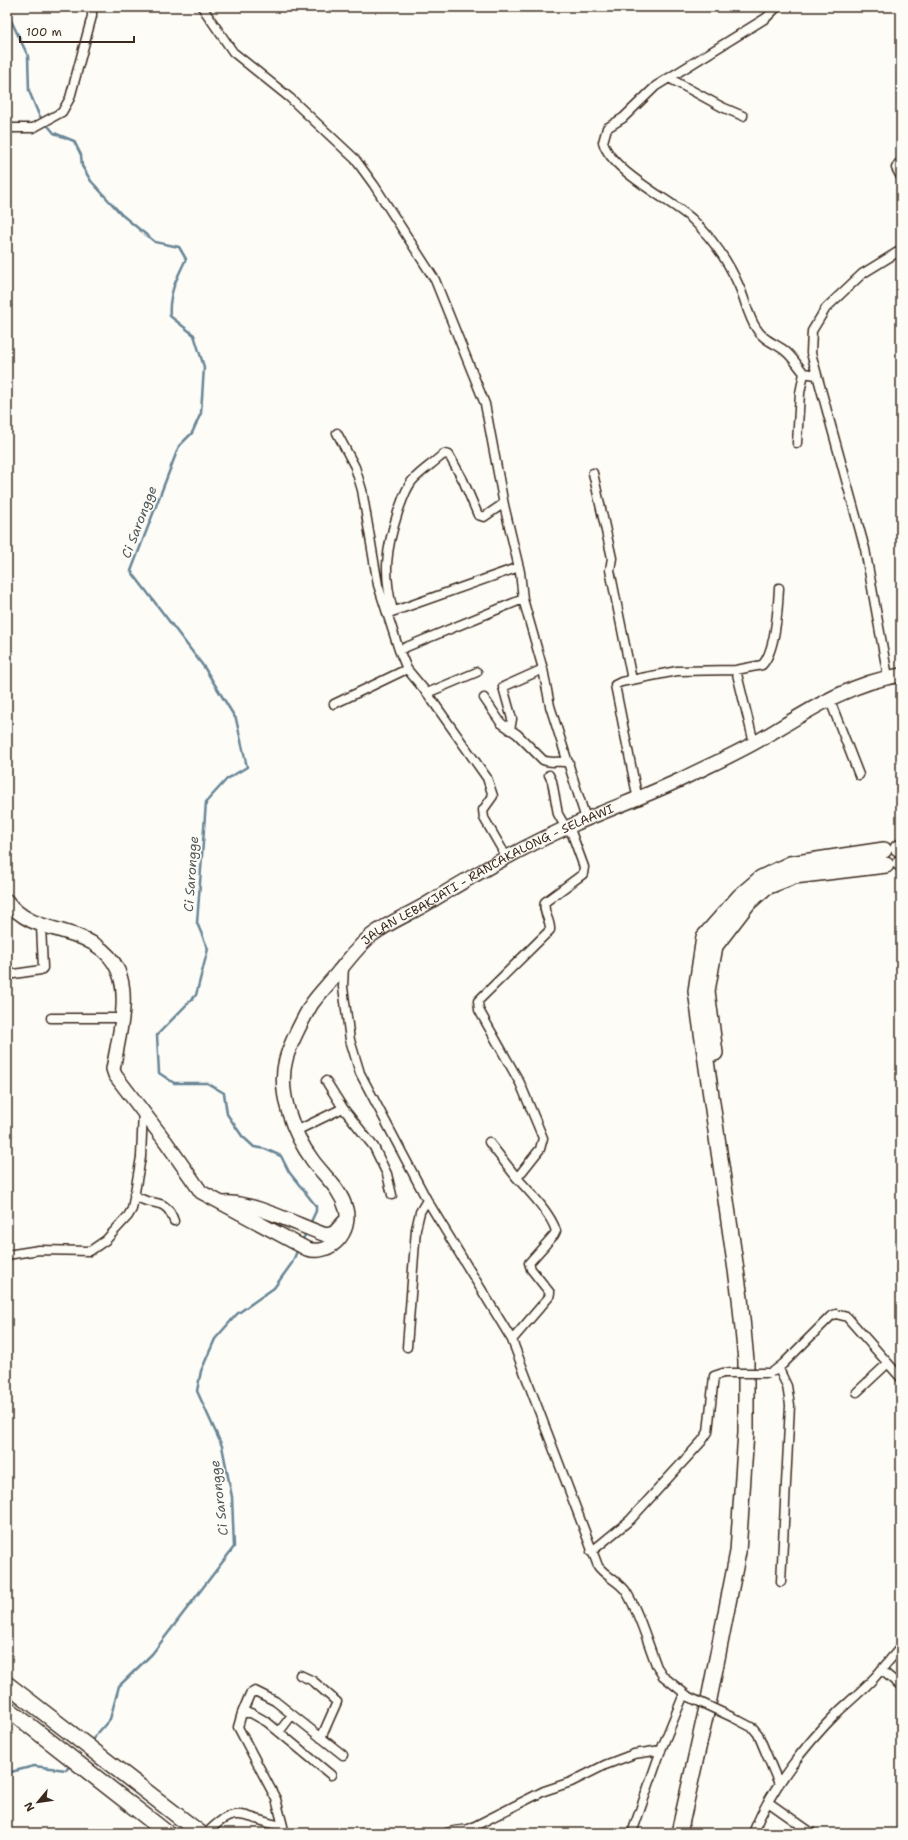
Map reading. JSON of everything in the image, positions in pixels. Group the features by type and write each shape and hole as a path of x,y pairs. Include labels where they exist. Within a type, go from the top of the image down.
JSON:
{"highway":[{"path":"679,1833 709,1699 738,1552 746,1432 746,1361 740,1298 696,991 704,936 740,896 761,878 790,864 895,856"},
{"path":"686,1833 716,1701 746,1543 755,1418 749,1297 707,990 715,946 748,903 766,887 794,876 895,856"},
{"path":"7,1684 200,1833"},
{"path":"7,1708 167,1833"}],"main road":[{"name":"JALAN LEBAKJATI - RANCAKALONG - SELAAWI","path":"348,1218 339,1191 311,1158 296,1131 288,1112 284,1068 286,1057 311,1006 322,990 361,945 379,930 464,880 567,827 638,800 754,743 829,698 853,688 888,677 901,675"},
{"path":"7,901 18,913 41,926 84,938 105,950 118,968 121,978 123,998 122,1018 113,1069 118,1081 143,1110 201,1192 221,1204 314,1251 321,1250 334,1244 346,1228 348,1218"},
{"path":"221,1204 230,1202 239,1204 279,1216 326,1234 334,1233 348,1218"}],"street":[{"path":"7,128 33,128 62,112 70,98 92,16 92,7"},
{"path":"202,7 233,52 290,98 355,159 374,185 435,280 485,404 504,505 519,566 523,599 543,669 550,706 586,819"},
{"path":"777,7 766,18 650,91 623,118 607,128 603,137 605,148 611,157 633,176 690,217 704,230 730,268 756,329 770,343 785,350 804,373 816,375"},
{"path":"669,78 722,107 743,116"},
{"path":"901,162 896,168 901,177"},
{"path":"888,677 865,549 811,353 812,331 826,308 862,274 901,250"},
{"path":"797,443 800,392 804,373"},
{"path":"337,433 355,467 362,490 378,585 390,612"},
{"path":"504,505 500,506 484,517 478,515 451,457 446,454 440,457 413,480 404,497 389,540 386,560 390,612 398,650 407,669 427,693 487,778 493,796 483,810 484,818 508,858"},
{"path":"593,473 612,558 610,570 632,680"},
{"path":"390,612 519,566"},
{"path":"378,585 388,593"},
{"path":"638,800 615,686 619,682 677,671 736,670 758,667 765,662 778,618 779,588"},
{"path":"398,650 523,599"},
{"path":"334,704 407,669"},
{"path":"510,730 512,719 502,687 543,669"},
{"path":"736,670 754,743"},
{"path":"427,693 477,672"},
{"path":"484,698 501,723 517,734 543,760 548,763 561,761 568,763"},
{"path":"829,698 859,775"},
{"path":"517,1178 540,1149 543,1138 520,1083 479,1010 478,1001 550,930 550,925 544,908 545,902 583,874 584,867 567,827 558,814 552,781 549,775"},
{"path":"7,975 41,970 43,968 41,926"},
{"path":"344,964 343,987 350,1040 360,1073 427,1200 512,1340 591,1552 600,1570 620,1584 628,1596 657,1667 663,1676 687,1696 747,1724 758,1734 779,1784"},
{"path":"51,1018 122,1018"},
{"path":"326,1081 343,1108 366,1135 378,1153 387,1174 392,1195"},
{"path":"296,1131 343,1108"},
{"path":"7,1255 39,1250 90,1252 106,1240 128,1216 132,1209 141,1157 143,1110"},
{"path":"489,1142 529,1191 551,1221 556,1231 554,1236 529,1263 531,1269 550,1293 549,1297 512,1340"},
{"path":"134,1194 141,1200 162,1204 168,1208 174,1221"},
{"path":"407,1347 416,1229 420,1212 427,1200"},
{"path":"591,1552 630,1520 702,1441 708,1432 714,1376 723,1373 770,1373 778,1368 831,1316 836,1314 847,1317 901,1378"},
{"path":"857,1392 888,1363"},
{"path":"778,1368 787,1386 790,1405 781,1582"},
{"path":"753,1833 768,1802 779,1784 823,1728 881,1670 901,1647"},
{"path":"881,1670 901,1686"},
{"path":"300,1675 313,1681 337,1702 321,1738"},
{"path":"284,1830 276,1799 238,1727 250,1694 255,1691 275,1701 343,1755"},
{"path":"632,1833 661,1750 687,1696"},
{"path":"242,1713 251,1713 279,1732 331,1775"},
{"path":"279,1732 292,1715"},
{"path":"447,1833 453,1830 469,1829 544,1791 571,1782 605,1765 634,1754 661,1750"},
{"path":"768,1802 812,1833"},
{"path":"207,1833 220,1821 229,1815 234,1814 244,1815 284,1830"}],"waterway":[{"name":"Ci Sarongge","path":"7,12 28,56 29,91 39,115 54,133 74,141 81,155 82,166 91,181 122,215 155,242 179,247 186,259 176,279 172,293 170,301 170,316 194,335 204,367 201,413 192,433 179,446 131,571 204,667 236,719 247,767 227,779 206,802 197,923 208,949 196,995 157,1035 159,1073 174,1083 207,1083 224,1093 227,1114 242,1136 254,1147 265,1149 281,1156 289,1172 316,1206 316,1211 310,1224"},
{"name":"Ci Sarongge","path":"302,1241 307,1231"},
{"name":"Ci Sarongge","path":"91,1741 110,1719 119,1686 152,1654 234,1547 232,1497 222,1446 197,1391 201,1371 215,1339 237,1314 274,1288 292,1263 298,1249"},
{"name":"Ci Sarongge","path":"7,1773 34,1766 66,1770 71,1765"}]}
